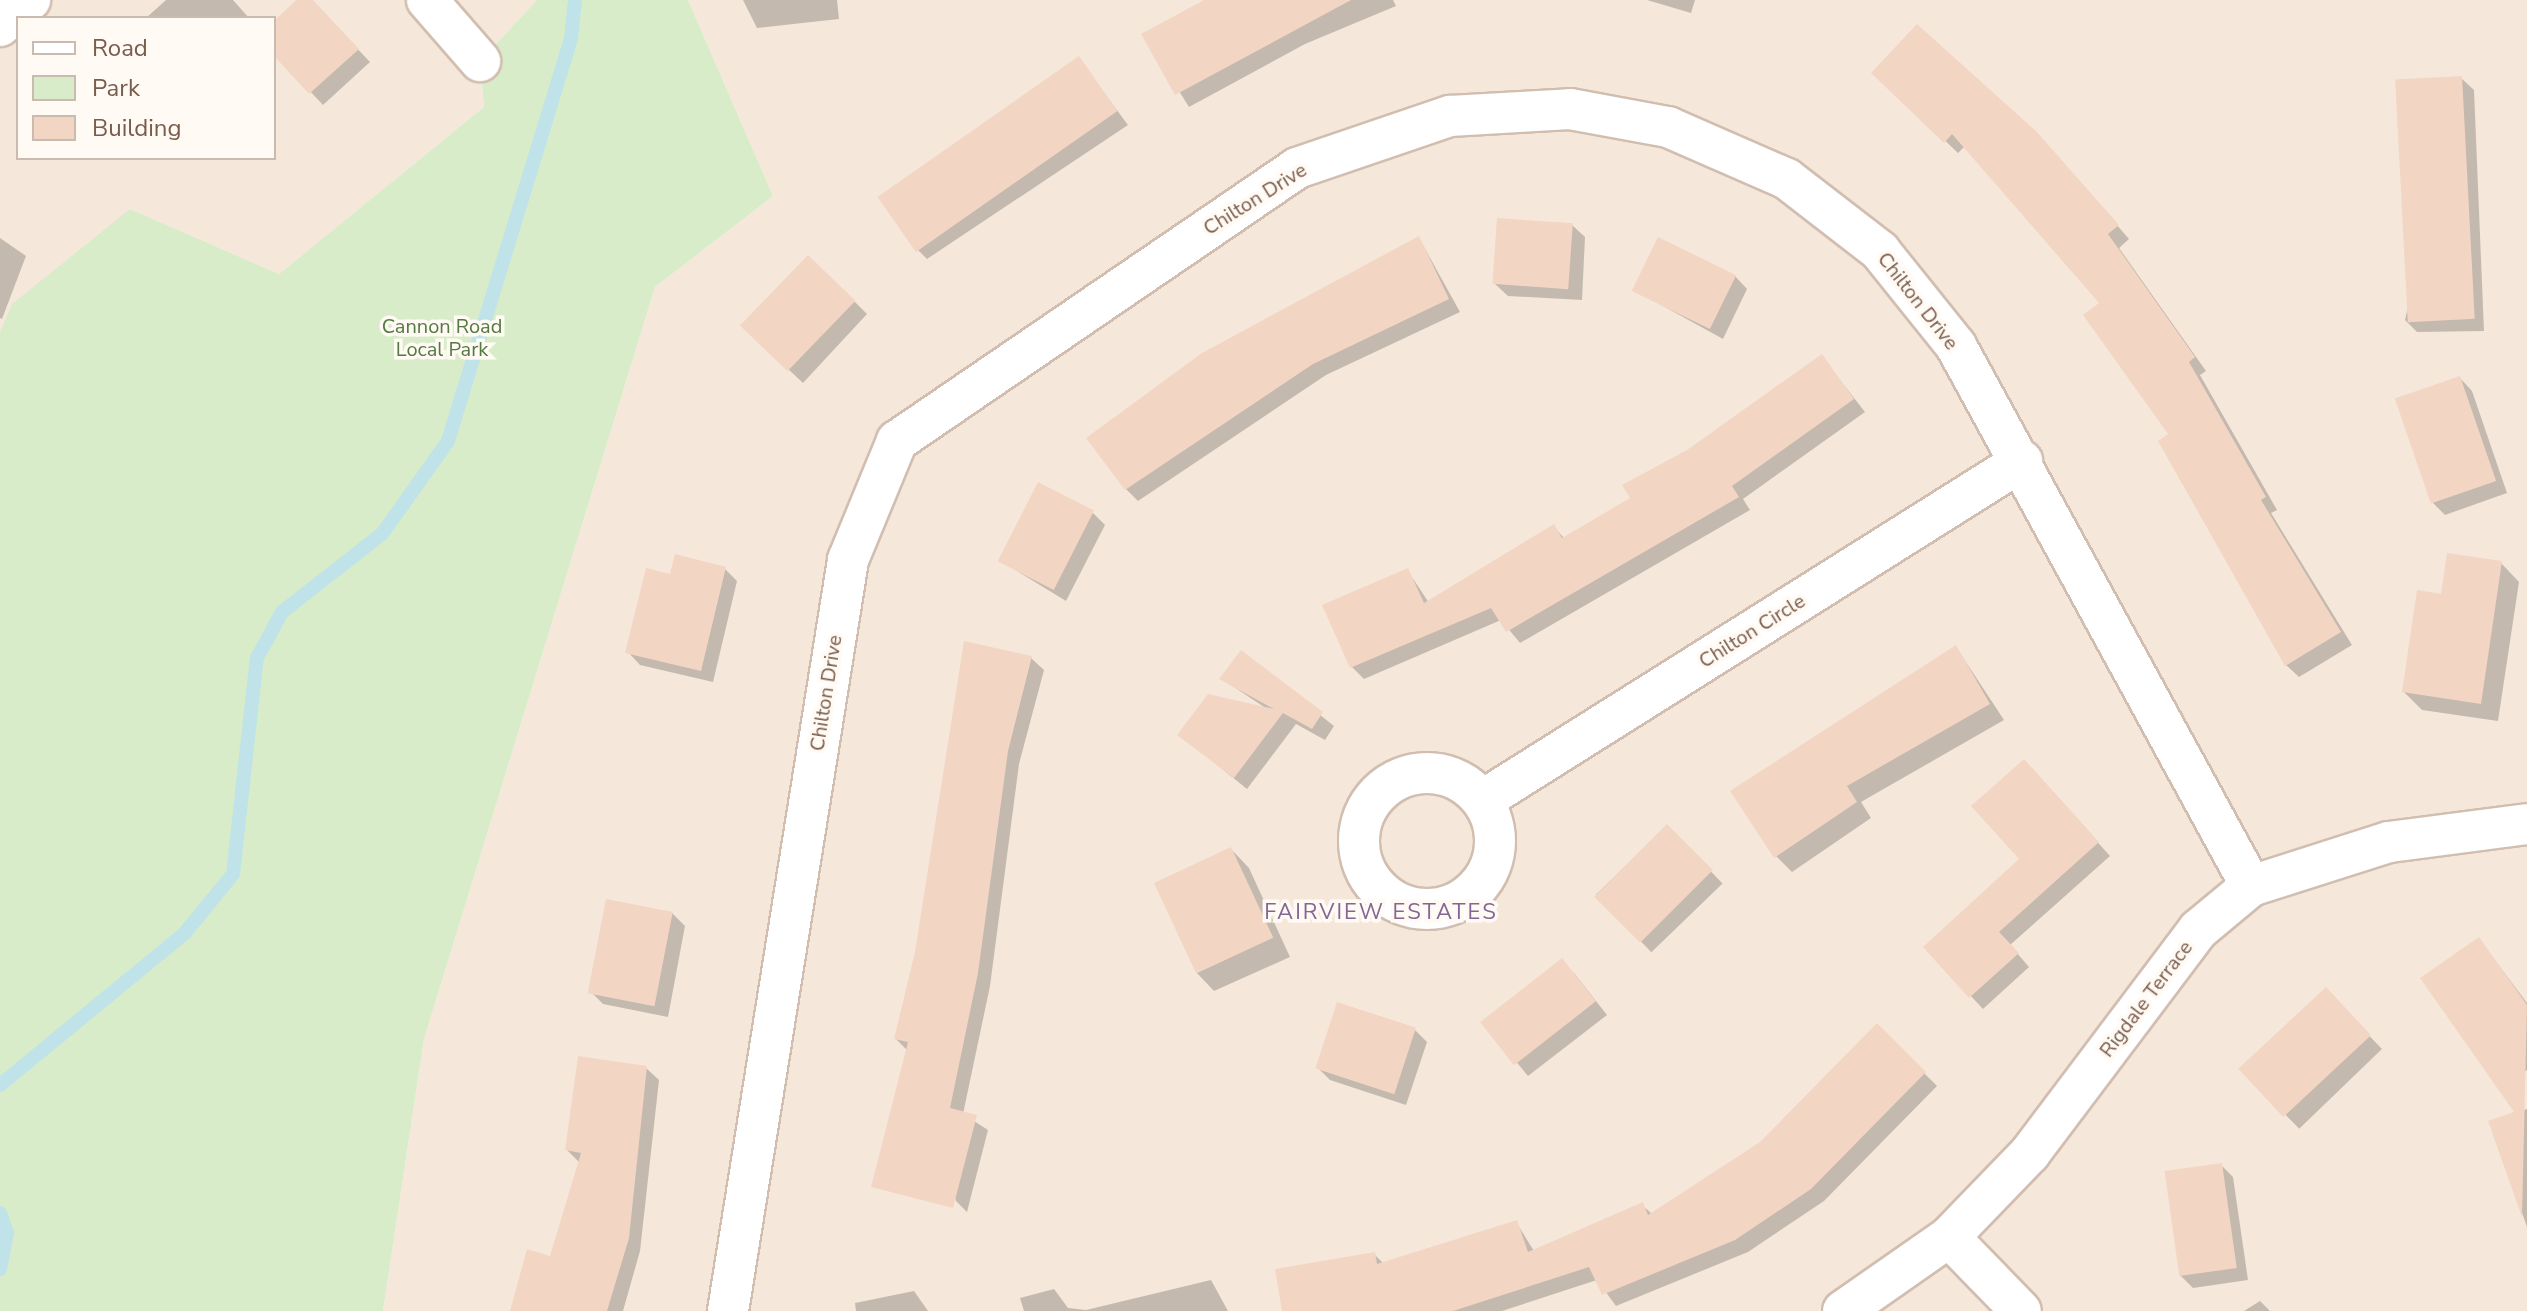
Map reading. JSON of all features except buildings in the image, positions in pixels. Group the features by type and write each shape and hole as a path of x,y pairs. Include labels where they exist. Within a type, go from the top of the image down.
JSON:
{"street":[{"path":"0,26 30,0"},
{"path":"427,0 480,61"},
{"name":"Chilton Drive","path":"728,1311 848,560 897,441 1297,168 1450,116 1570,109 1668,127 1787,179 1880,251 1956,346 2022,461 2251,886"},
{"name":"Chilton Circle","path":"1483,800 2022,461"},
{"name":"Rigdale Terrace","path":"1843,1311 1949,1237 2030,1153 2198,930 2251,886 2389,842 2527,824"},
{"path":"1949,1237 2021,1311"}],"shaded area":[{"path":"0,0 537,0 480,61 484,107 279,274 130,209 0,332"},
{"path":"688,0 2527,0 2527,1311 383,1311 424,1039 655,287 773,196"}],"green space":[{"name":"Cannon Road Local Park","path":"537,0 688,0 773,196 655,287 424,1039 383,1311 0,1311 0,332 12,304 130,209 279,274 484,107 480,61"}],"waterway":[{"path":"0,1085 184,934 233,874 257,658 282,612 382,534 448,441 571,38 575,0"},
{"path":"0,1213 7,1233 0,1269"}],"district":[{"name":"FAIRVIEW ESTATES","path":"1381,913"}]}
